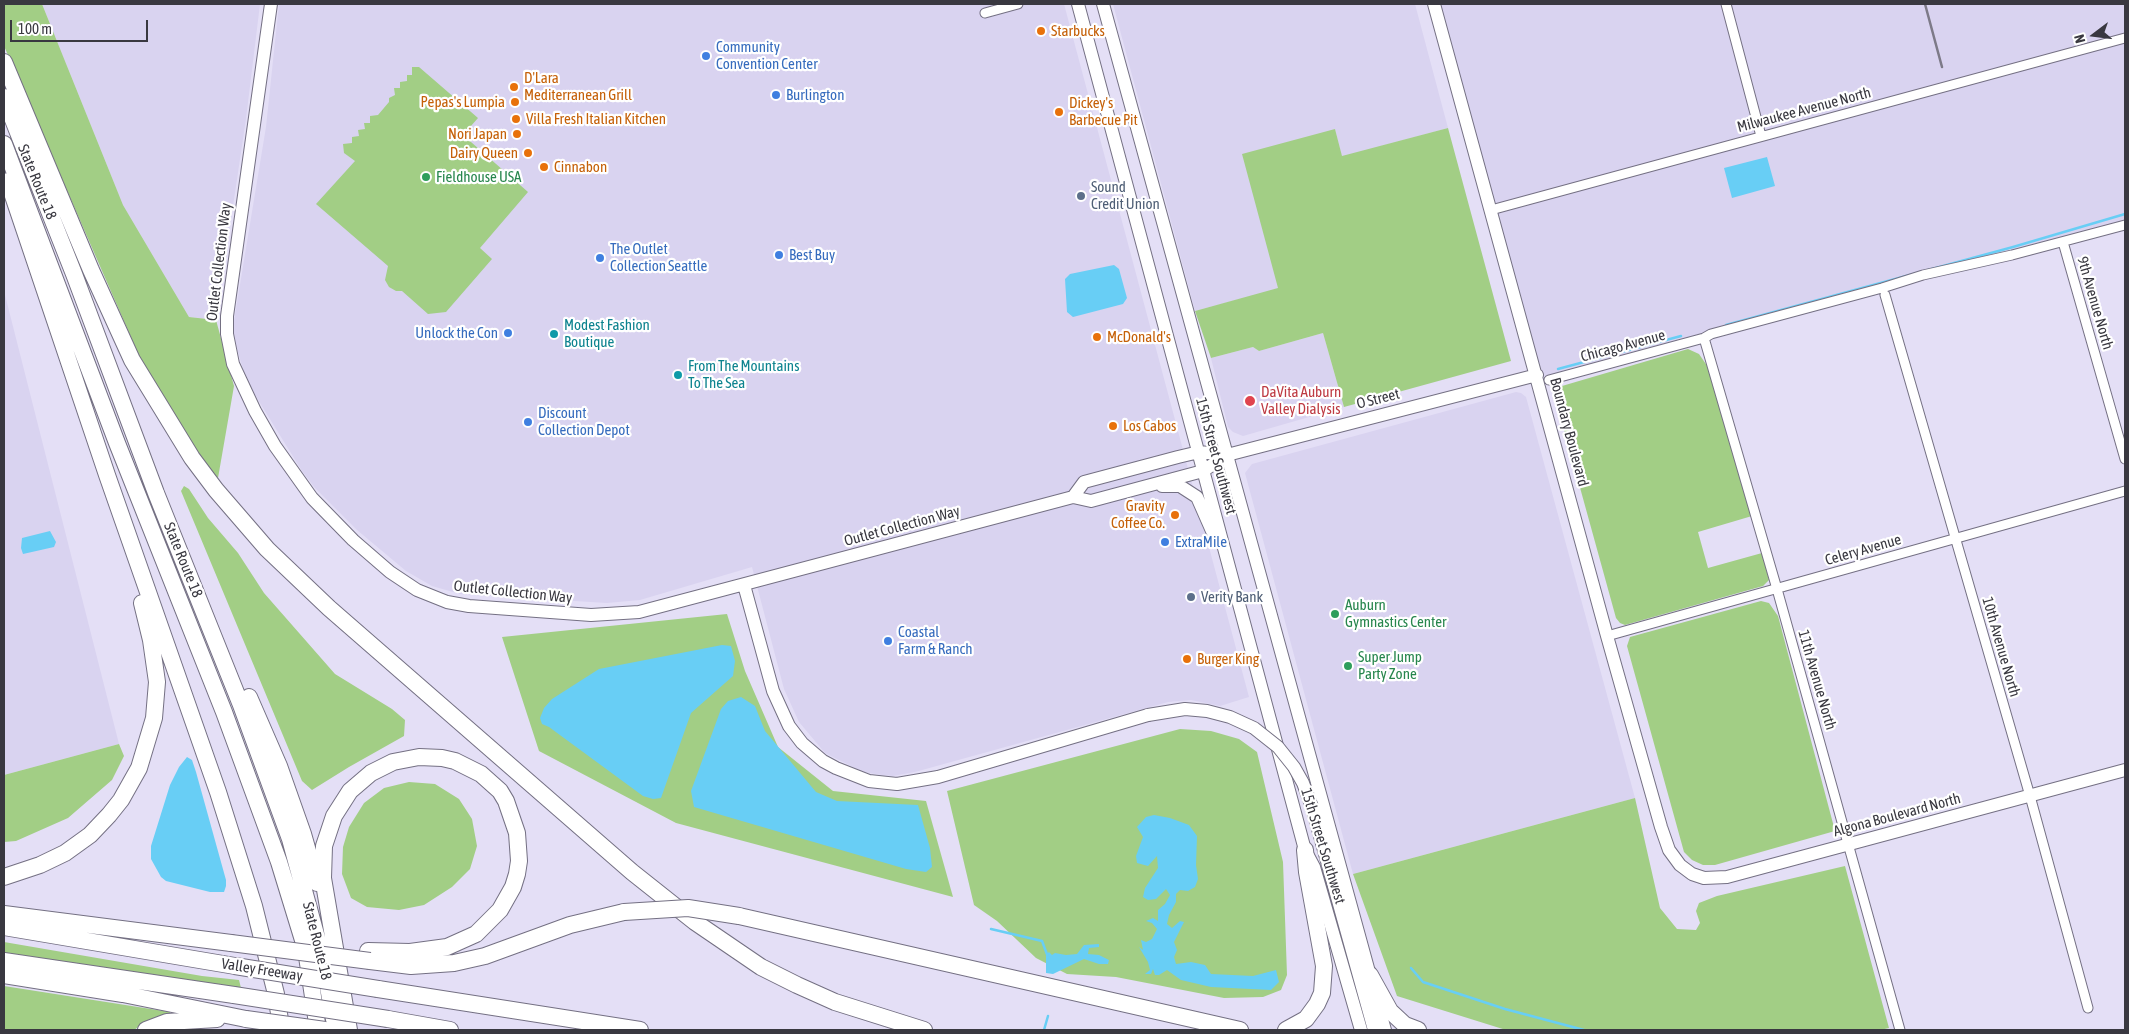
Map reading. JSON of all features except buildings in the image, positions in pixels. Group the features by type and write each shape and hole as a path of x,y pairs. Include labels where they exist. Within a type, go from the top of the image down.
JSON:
{"highway":[{"path":"4,62 91,270 132,360 192,458 216,490 267,549 329,608 632,872 707,931 761,967 797,985 835,1002 924,1030"},
{"name":"State Route 18","path":"4,97 241,705 290,839 323,960 336,1030"},
{"name":"State Route 18","path":"4,144 117,443 224,712 279,862 306,950 319,1030"},
{"path":"4,168 107,475 218,792 254,906 276,994 280,1020 279,1030"},
{"path":"137,441 150,463 278,766 303,834 332,933"},
{"path":"4,877 40,865 65,853 90,834 109,815 129,787 139,768 154,718 157,682 151,640 107,475"},
{"path":"349,1030 323,878 324,846 334,816 350,791 382,766 412,758 442,758 455,761 481,774 500,791 506,801 517,833 519,861 517,874 513,887 500,910 476,934 447,947 369,956"},
{"path":"1286,1030 1306,1019 1317,1004 1322,993 1324,966 1307,872 1305,850"},
{"path":"4,914 289,950 369,956 411,966 454,963 485,956 570,925 624,912 688,908 739,916 1240,1030"},
{"name":"Valley Freeway","path":"4,927 640,1030"},
{"path":"4,961 234,995 450,1030"},
{"path":"4,975 123,994 246,1019 319,1030"},
{"path":"1370,975 1390,1010 1405,1025 1418,1030"},
{"path":"1086,994 1205,1030"},
{"path":"146,1030 167,1022 246,1019"}],"street":[{"name":"Outlet Collection Way","path":"271,4 227,316 227,334 233,364 242,386 275,446 307,492 353,540 390,572 417,590 456,604 582,615 626,615 667,606 1073,497 1091,501 1204,471"},
{"path":"984,12 1018,4"},
{"name":"15th Street Southwest","path":"1078,4 1305,850 1314,867 1361,1030"},
{"name":"15th Street Southwest","path":"1104,4 1385,1030"},
{"name":"Boundary Boulevard","path":"1434,4 1607,636 1664,836 1669,850 1680,865"},
{"path":"1726,4 1761,136"},
{"name":"Milwaukee Avenue North","path":"1491,210 2125,38"},
{"path":"2063,242 2125,225"},
{"name":"Chicago Avenue","path":"1549,380 1822,305 1923,275 2063,242"},
{"name":"9th Avenue North","path":"2063,242 2125,459"},
{"name":"10th Avenue North","path":"1885,295 2030,796 2088,1008"},
{"name":"11th Avenue North","path":"1704,338 1777,589 1900,1030"},
{"name":"O Street","path":"1204,471 1227,455 1537,375"},
{"name":"Outlet Collection Way","path":"1073,497 1084,482 1199,452"},
{"name":"O Street","path":"1199,452 1227,455"},
{"path":"1136,489 1173,485 1180,486 1197,497 1234,586"},
{"name":"Celery Avenue","path":"1607,636 2125,491"},
{"path":"744,585 773,691 789,726 802,743 823,760 836,768 869,781 897,784 938,777 1148,715 1172,710 1202,710 1230,717 1254,728 1278,747 1294,766 1303,783 1312,807 1374,1030"},
{"name":"Algona Boulevard North","path":"1680,865 1692,874 1704,878 1717,878 2125,770"}],"shaded area":[{"path":"42,4 260,4 246,119 216,320 189,317 123,205"},
{"path":"279,4 1064,4 1249,697 1220,706 1191,700 1168,702 915,772 893,776 882,775 863,772 825,753 799,722 784,689 752,567 640,600 607,603 460,594 432,586 406,571 357,530 315,488 302,471 247,382 232,333 266,127"},
{"path":"1113,4 1415,4 1448,128 1342,157 1335,129 1278,289 1195,311"},
{"path":"1436,4 2125,4 2125,222 1538,378"},
{"path":"4,291 119,744 4,775"},
{"path":"1323,333 1344,407 1243,436 1233,432 1228,427 1211,358 1253,347 1259,351"},
{"path":"1516,392 1526,397 1635,798 1353,874 1245,473 1252,464"}],"green space":[{"path":"4,4 42,4 123,205 189,317 216,320 234,386 218,478 201,459 147,374 4,46"},
{"name":"Fieldhouse USA","path":"412,67 419,67 478,118 463,135 528,192 480,248 492,259 446,312 428,314 402,291 396,291 389,287 385,280 388,266 316,204 355,161 344,153 343,144 352,143 352,137 359,136 358,130 365,129 364,123 370,123 370,116 378,115 389,102 389,98 395,95 394,88 400,88 400,82 407,81 407,75 412,75"},
{"path":"1448,128 1511,361 1344,407 1323,333 1259,351 1253,347 1211,358 1195,311 1278,288 1242,154 1335,129 1342,156"},
{"path":"1688,349 1699,354 1710,370 1752,516 1698,532 1708,568 1762,553 1769,580 1763,586 1625,625 1616,618 1555,397 1557,390 1562,386"},
{"path":"184,486 189,489 208,518 238,553 264,593 335,674 392,709 405,720 404,736 312,790 302,781 181,491"},
{"path":"1761,601 1769,603 1778,616 1835,831 1715,865 1703,865 1692,860 1684,852 1627,646 1630,637"},
{"path":"727,614 745,671 778,747 833,791 926,801 953,897 676,823 539,751 502,637"},
{"path":"1180,729 1211,731 1239,739 1257,752 1283,862 1287,975 1281,990 1263,997 1224,998 1116,977 1067,974 1036,958 997,921 974,905 947,791"},
{"path":"119,744 124,756 112,780 68,818 16,841 4,842 4,775"},
{"path":"409,782 435,784 459,799 472,819 477,846 470,869 452,887 424,905 399,910 367,907 351,898 342,874 343,847 349,827 364,803 384,788"},
{"path":"1635,798 1660,908 1677,929 1696,930 1700,923 1696,911 1699,903 1717,896 1845,866 1889,1028 1880,1030 1506,1030 1397,996 1353,874"},
{"path":"4,942 202,976 239,980 241,988 4,954"},
{"path":"4,986 170,1012 170,1014 144,1023 134,1030 4,1030"}],"water":[{"path":"1767,157 1775,186 1732,198 1724,168"},
{"path":"1114,265 1119,269 1127,298 1123,304 1073,317 1067,312 1065,279 1070,274"},
{"path":"50,531 56,542 54,547 23,554 21,548 22,538"},
{"path":"722,645 731,646 735,661 733,676 691,713 661,798 653,799 643,796 549,727 542,724 540,718 544,708 552,699 599,669"},
{"path":"741,697 755,706 765,731 816,792 837,801 918,805 930,848 932,867 926,872 906,869 694,807 691,791 721,709 728,701"},
{"path":"187,757 192,760 196,772 226,880 224,892 210,892 166,881 161,877 151,859 151,846 170,785 179,767"},
{"path":"1154,815 1170,818 1189,825 1197,836 1196,865 1198,879 1195,887 1188,891 1180,890 1176,894 1176,902 1169,915 1167,924 1172,928 1180,921 1184,922 1174,942 1177,950 1174,957 1176,964 1191,962 1205,965 1211,974 1253,976 1276,970 1279,982 1271,990 1211,987 1181,980 1167,970 1159,975 1155,975 1153,969 1151,974 1145,974 1150,970 1148,962 1139,947 1143,950 1141,940 1146,942 1152,939 1157,929 1152,923 1146,921 1153,918 1158,921 1158,910 1165,904 1170,895 1166,889 1156,899 1148,900 1143,897 1145,888 1158,868 1157,856 1148,866 1137,863 1136,856 1143,837 1137,827 1146,817"},
{"path":"1099,944 1099,947 1089,948 1088,954 1099,955 1109,960 1108,964 1099,964 1084,959 1053,974 1046,973 1046,955 1049,952 1052,955 1055,953 1077,954 1084,945"}],"waterway":[{"path":"1726,325 2013,247 2125,214"},
{"path":"1558,369 1681,336"},
{"path":"991,929 1042,941 1048,957"},
{"path":"1411,968 1423,982 1505,1009 1584,1030"},
{"path":"1044,1030 1048,1016"}],"railway":[{"path":"1925,4 1942,67"}],"place":[{"name":"Starbucks","path":"1041,31"},
{"name":"Community Convention Center","path":"706,56"},
{"name":"D'Lara Mediterranean Grill","path":"514,87"},
{"name":"Burlington","path":"776,95"},
{"name":"Pepas's Lumpia","path":"515,102"},
{"name":"Dickey's Barbecue Pit","path":"1059,112"},
{"name":"Villa Fresh Italian Kitchen","path":"516,119"},
{"name":"Nori Japan","path":"517,134"},
{"name":"Dairy Queen","path":"528,153"},
{"name":"Cinnabon","path":"544,167"},
{"name":"Fieldhouse USA","path":"426,177"},
{"name":"Sound Credit Union","path":"1081,196"},
{"name":"Best Buy","path":"779,255"},
{"name":"The Outlet Collection Seattle","path":"600,258"},
{"name":"Unlock the Con","path":"508,333"},
{"name":"Modest Fashion Boutique","path":"554,334"},
{"name":"McDonald's","path":"1097,337"},
{"name":"From The Mountains To The Sea","path":"678,375"},
{"name":"DaVita Auburn Valley Dialysis","path":"1250,401"},
{"name":"Discount Collection Depot","path":"528,422"},
{"name":"Los Cabos","path":"1113,426"},
{"name":"Gravity Coffee Co.","path":"1175,515"},
{"name":"ExtraMile","path":"1165,542"},
{"name":"Verity Bank","path":"1191,597"},
{"name":"Auburn Gymnastics Center","path":"1335,614"},
{"name":"Coastal Farm & Ranch","path":"888,641"},
{"name":"Burger King","path":"1187,659"},
{"name":"Super Jump Party Zone","path":"1348,666"}]}
